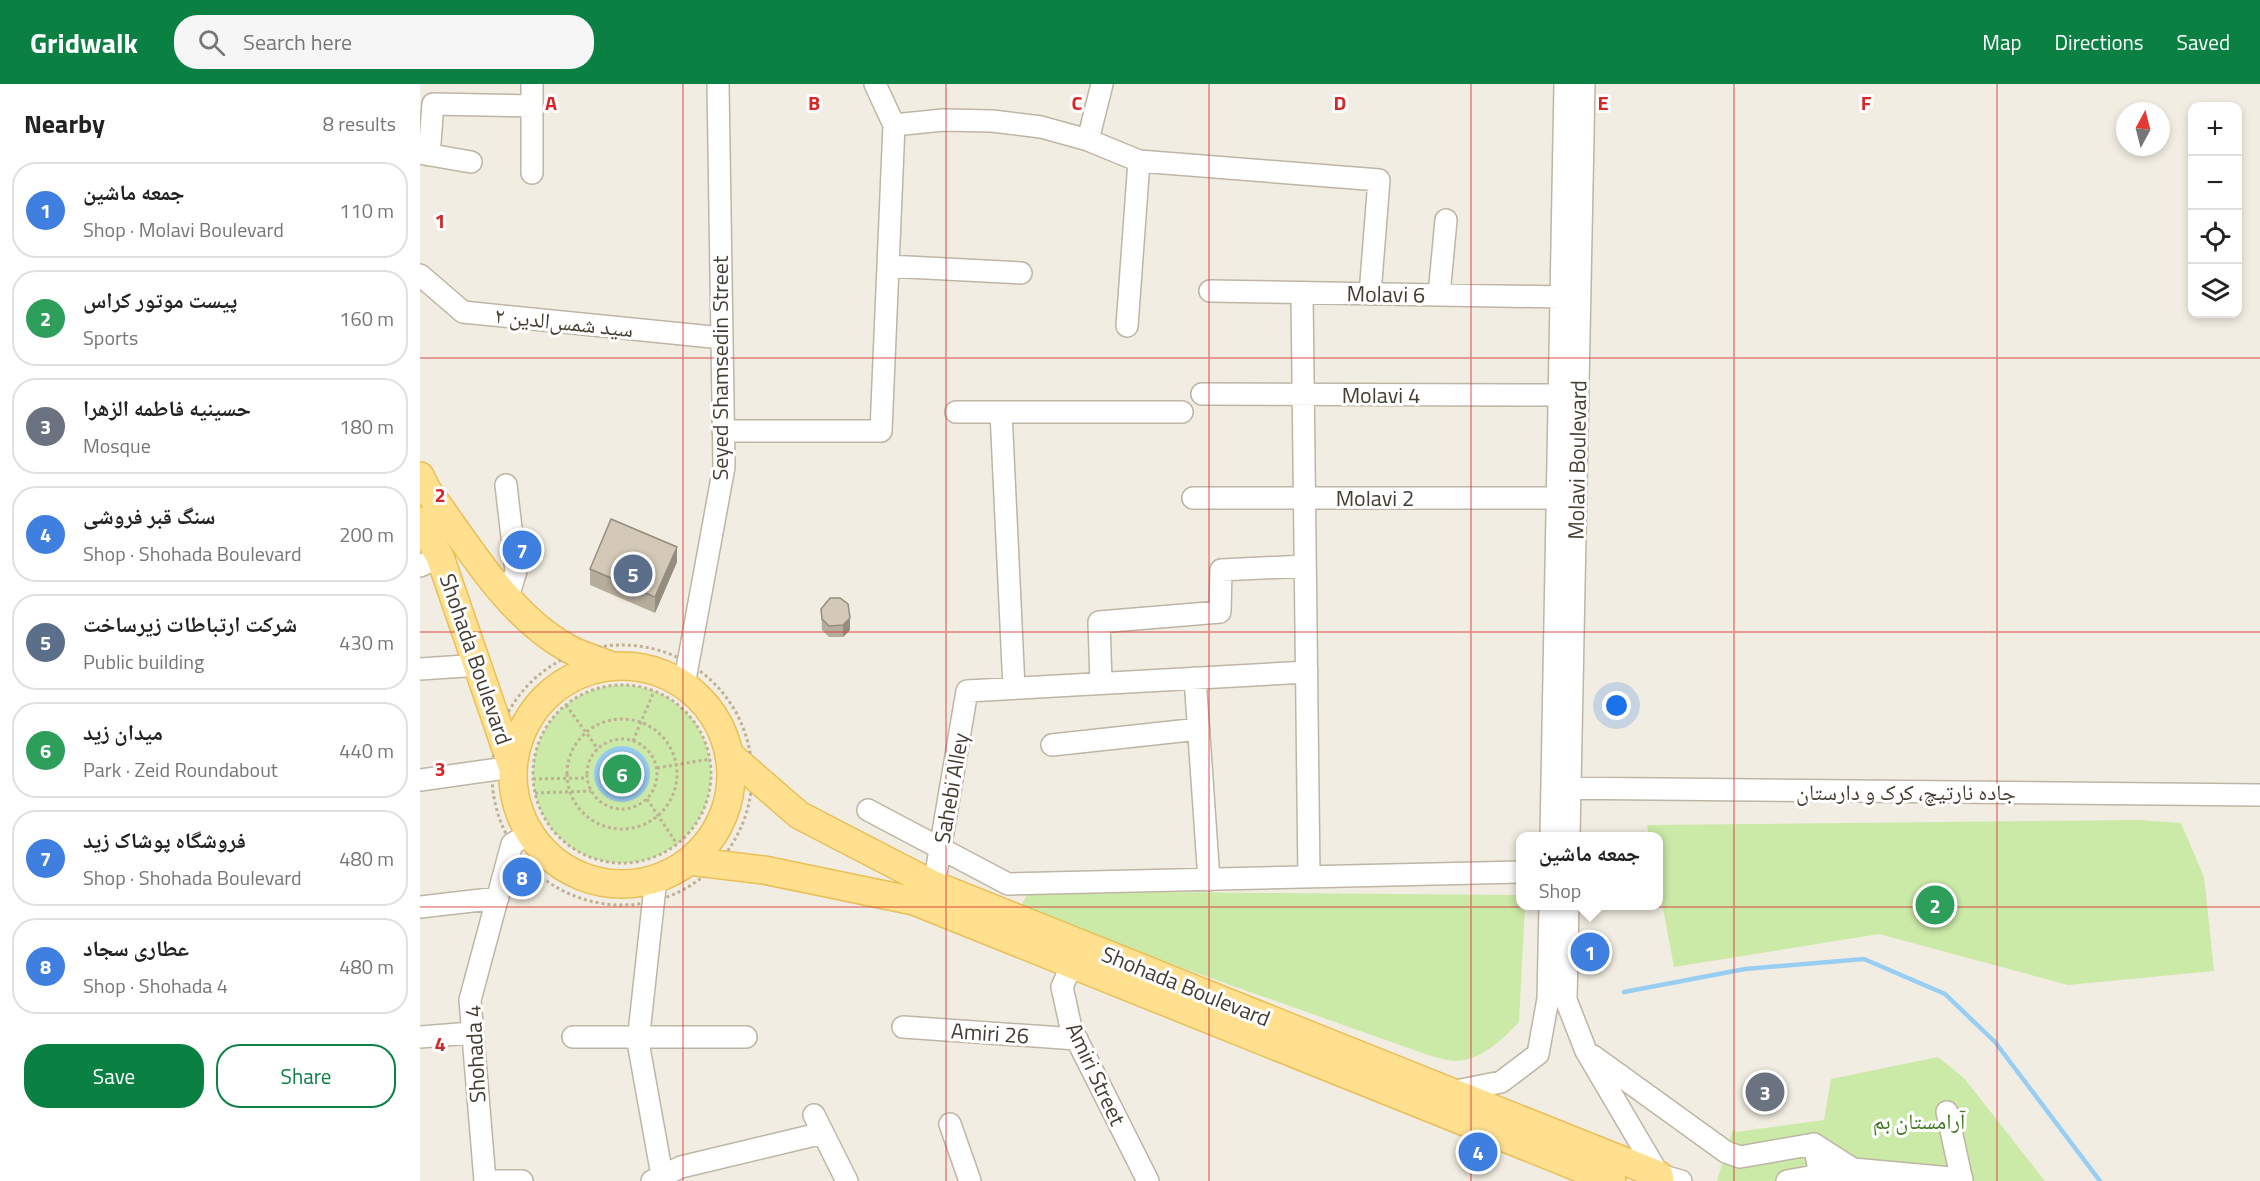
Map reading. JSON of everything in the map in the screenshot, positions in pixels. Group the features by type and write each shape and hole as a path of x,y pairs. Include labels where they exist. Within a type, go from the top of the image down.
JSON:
{"main road":[{"name":"Shohada Boulevard","path":"420,476 427,490 508,597 531,622 578,653 612,666"},
{"name":"Shohada Boulevard","path":"420,520 430,562 480,665 513,772"},
{"path":"612,666 686,674 723,732 720,757 731,782 722,820 708,842 683,852 655,889 586,878 521,838 513,772 522,730 544,698 575,676 612,666"},
{"name":"Shohada Boulevard","path":"720,757 752,774 799,814 934,885 1004,913 1612,1181"},
{"name":"Shohada Boulevard","path":"683,852 716,864 764,870 914,901 1072,964 1451,1092 1667,1179"}],"street":[{"path":"532,84 532,172"},
{"name":"Seyed Shamsedin Street","path":"686,674 724,467 718,84"},
{"path":"723,432 881,431 894,125 875,84"},
{"path":"1088,140 1102,84"},
{"name":"Molavi Boulevard","path":"1552,832 1561,788 1573,169 1565,84"},
{"name":"Molavi Boulevard","path":"1568,832 1561,788 1558,498 1561,297 1573,169 1584,84"},
{"path":"471,162 424,154 433,104 532,106"},
{"path":"894,125 942,120 992,121 1041,127 1088,140 1139,161 1380,180 1370,294"},
{"path":"1127,326 1139,161"},
{"path":"1439,295 1446,220"},
{"path":"888,266 1021,273"},
{"name":"سید شمس‌الدین ۲","path":"420,275 463,312 722,338"},
{"name":"Molavi 6","path":"1210,291 1561,297"},
{"path":"1302,293 1309,877"},
{"name":"Molavi 4","path":"1202,394 1559,395"},
{"path":"956,412 1182,412"},
{"path":"1001,412 1014,688 1306,672"},
{"path":"506,485 516,571 508,597"},
{"name":"Molavi 2","path":"1193,498 1558,498"},
{"path":"1101,683 1099,622 1220,612 1221,570 1305,566"},
{"path":"420,669 480,665"},
{"path":"1196,678 1209,880"},
{"name":"Sahebi Alley","path":"934,885 967,691 1014,688"},
{"path":"1052,745 1199,729"},
{"path":"420,780 513,772"},
{"name":"جاده نارتیچ، کرک و دارستان","path":"1561,788 2258,795"},
{"path":"868,810 1008,885 1516,872"},
{"name":"Shohada 4","path":"485,1181 470,1000 498,898 521,838"},
{"path":"1004,913 1008,885"},
{"path":"655,889 638,1036 659,1179 681,1167 818,1124 847,1181"},
{"path":"420,908 498,898"},
{"path":"1550,910 1557,999 1586,1051 1667,1179"},
{"path":"1451,1092 1501,1082 1538,1054 1557,999 1568,910"},
{"name":"Amiri Street","path":"1072,964 1062,987 1071,1028 1141,1179"},
{"name":"Amiri 26","path":"903,1027 1077,1039"},
{"path":"420,1037 471,1033"},
{"path":"573,1037 746,1037"},
{"path":"1586,1051 1726,1152 1740,1157 1814,1144 1854,1175"},
{"path":"1787,1181 1854,1175 1962,1180 1947,1112"},
{"path":"950,1125 970,1181"},
{"path":"1814,1144 1821,1178"},
{"path":"494,1181 522,1181"}],"path":[{"path":"683,852 658,855 637,862 614,862 592,858 572,847 555,832 542,814 535,793 513,772 500,729 507,713 528,685 553,665 578,653 609,646 655,649 686,674 720,690 736,712 747,738 752,774 749,803 740,829 716,864 689,886 655,889 616,904 575,895 538,874 521,838 498,812 513,772 534,758 540,738 551,720 566,705 583,694 603,687 634,686 654,691 680,707 720,757"},
{"path":"633,741 654,691"},
{"path":"566,705 598,749"},
{"path":"612,720 641,722 658,732 666,741 676,764 677,783 673,795 658,816 633,828 604,825 581,810 570,792 567,778 571,753 586,733 612,720"},
{"path":"614,740 633,741 647,749 657,768 657,781 647,800 633,808 617,809 602,803 591,791 587,778 588,765 598,749 614,740"},
{"path":"657,768 720,757"},
{"path":"683,852 707,801 711,780 720,757"},
{"path":"513,772 587,778"},
{"path":"535,793 591,791"},
{"path":"647,800 683,852"}],"green space":[{"path":"622,685 656,692 685,711 704,740 711,774 704,808 685,837 656,856 622,863 588,856 559,837 540,808 533,774 540,740 559,711 588,692"},
{"path":"2139,820 2181,823 2204,877 2214,971 2068,985 1879,934 1674,967 1663,908 1663,832 1648,832 1647,825"},
{"path":"1029,891 1516,895 1516,910 1525,910 1519,1022 1483,1053 1465,1060 1442,1059 1019,910"},
{"name":"آرامستان بم","path":"1938,1057 1964,1078 2045,1181 1717,1181 1733,1129 1737,1132 1824,1120 1831,1079"}],"water":[{"path":"616,746 628,746 638,750 646,758 650,774 646,790 638,798 628,802 616,802 606,798 598,790 594,780 594,768 598,758 606,750"}],"building":[{"path":"611,519 677,547 655,597 590,569"},
{"path":"830,598 840,598 848,604 850,618 843,625 829,626 822,619 821,609"}],"waterway":[{"path":"1624,992 1745,969 1864,959 1945,994 1995,1042 2100,1181"}],"place":[{"name":"فروشگاه پوشاک زید","path":"522,550"},
{"name":"شرکت ارتباطات زیرساخت","path":"633,574"},
{"name":"میدان زید","path":"622,774"},
{"name":"عطاری سجاد","path":"522,877"},
{"name":"پیست موتور کراس","path":"1935,905"},
{"name":"جمعه ماشین","path":"1590,952"},
{"name":"حسینیه فاطمه الزهرا","path":"1765,1092"},
{"name":"سنگ قبر فروشی","path":"1478,1152"}]}
